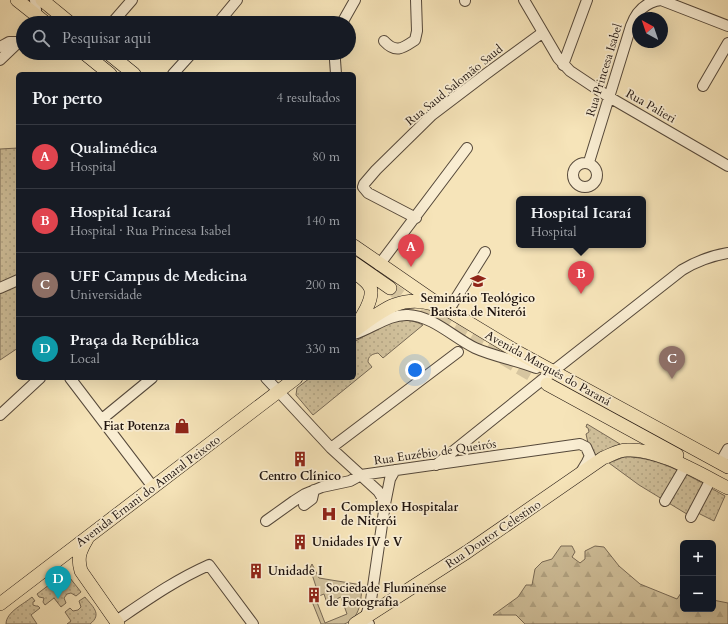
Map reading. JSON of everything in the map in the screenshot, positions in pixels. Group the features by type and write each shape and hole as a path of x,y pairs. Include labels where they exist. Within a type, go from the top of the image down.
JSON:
{"main road":[{"path":"17,0 35,16"},
{"path":"42,0 61,16"},
{"path":"93,60 108,72"},
{"path":"117,60 132,72"},
{"name":"Avenida Marquês do Paraná","path":"356,247 444,308 552,372 724,465"},
{"path":"356,264 390,288"},
{"path":"356,274 367,282 371,288 371,297 356,325"},
{"path":"356,331 377,315 403,302 417,301 444,308"},
{"name":"Avenida Ernani do Amaral Peixoto","path":"0,604 294,380"},
{"path":"547,384 688,461 728,487"},
{"name":"Rua Doutor Celestino","path":"363,622 604,458 620,451 633,450 655,454 685,467"},
{"path":"685,467 728,487"},
{"path":"88,537 79,556 78,562 81,571 117,622"}],"street":[{"path":"35,0 39,16"},
{"path":"118,16 132,0"},
{"path":"224,16 238,0"},
{"path":"346,16 355,0"},
{"path":"384,41 394,49 401,49 415,40 417,31 416,0"},
{"name":"Rua Palieri","path":"524,0 542,33 563,65 570,71 608,97 728,166"},
{"path":"563,65 587,0"},
{"name":"Rua Princesa Isabel","path":"589,162 634,17 641,9 655,1 661,0 728,26"},
{"name":"Rua Saud Salomão Saud","path":"416,218 368,193 363,187 364,184 381,165 432,115 542,33"},
{"path":"0,47 9,42 16,41"},
{"path":"703,86 728,42"},
{"path":"0,60 16,45"},
{"path":"175,72 186,60"},
{"path":"334,60 336,72"},
{"path":"380,265 467,148"},
{"path":"444,308 485,252"},
{"path":"436,465 682,270 708,257 728,253"},
{"path":"0,288 16,281"},
{"path":"356,333 365,331 396,316 408,315 421,317 475,348 552,372"},
{"path":"331,448 458,352"},
{"path":"0,415 38,380"},
{"path":"72,380 153,487"},
{"path":"102,419 150,380"},
{"path":"268,380 331,448 378,491 385,504"},
{"name":"Rua Euzébio de Queirós","path":"266,521 299,497 314,490 350,481 361,475 395,470 580,444 586,447 590,456 588,462 579,475"},
{"path":"460,446 460,453 466,461"},
{"path":"724,465 728,450"},
{"path":"665,501 685,467"},
{"path":"363,622 370,600 390,479 395,470"},
{"path":"691,517 711,479"},
{"path":"304,505 312,498 314,490"},
{"path":"117,622 164,588 185,575 209,565 254,624"}],"green space":[{"path":"16,148 16,349 0,360 0,149"},
{"path":"399,320 411,321 423,325 383,358 378,353 371,356 368,362 372,367 313,415 296,395 297,388 307,380 356,380 356,341 380,327"},
{"path":"587,424 620,444 593,460 593,450 588,443 586,434 589,432 588,428 586,427"},
{"path":"624,457 650,460 663,464 689,476 725,496 714,521 698,513 695,519 639,485 609,463"},
{"path":"561,546 572,546 575,552 572,557 580,563 585,559 585,551 595,546 604,547 619,566 640,584 677,599 680,594 680,612 716,612 716,601 728,603 728,624 525,624 516,615 493,615 518,597 526,585 532,585 535,569 542,562 552,559"},
{"path":"312,564 319,578 362,585 359,608 354,618 350,621 344,624 321,624 311,599 315,597 325,623 347,614 341,597 327,603 324,594 319,596 310,568"},
{"path":"61,576 67,576 70,578 81,592 76,596 71,593 67,594 64,598 66,603 61,607 54,598 45,605 43,602 44,598 39,597 37,594"},
{"path":"32,597 35,601 33,602 33,605 40,608 31,615 37,624 6,624 12,612"},
{"path":"85,597 95,610 96,617 94,620 90,624 67,624 71,621 65,612 70,608 73,611 78,610 81,607 79,601"}],"tunnel":[{"path":"390,288 427,314 547,384"}],"place":[{"name":"Qualimédica","path":"411,267"},
{"name":"Seminário Teológico Batista de Niterói","path":"478,281"},
{"name":"Hospital Icaraí","path":"581,294"},
{"name":"UFF Campus de Medicina","path":"672,379"},
{"name":"Fiat Potenza","path":"182,426"},
{"name":"Centro Clínico","path":"300,459"},
{"name":"Complexo Hospitalar de Niterói","path":"329,514"},
{"name":"Unidades IV e V","path":"300,542"},
{"name":"Unidade I","path":"256,571"},
{"name":"Sociedade Fluminense de Fotografia","path":"314,595"},
{"name":"Praça da República","path":"58,599"}]}
